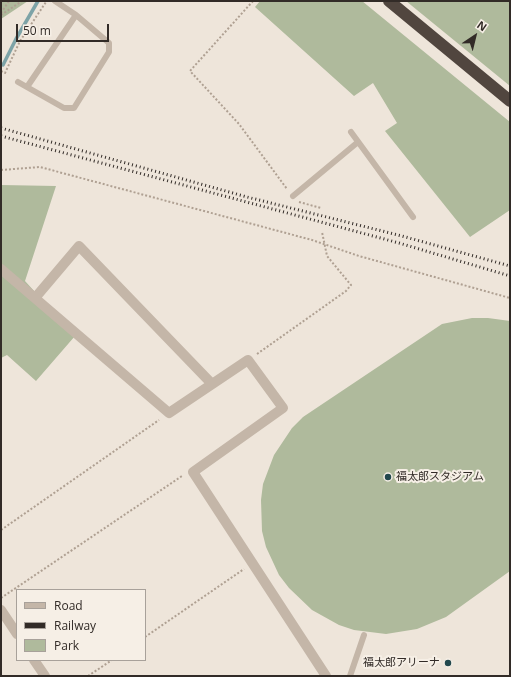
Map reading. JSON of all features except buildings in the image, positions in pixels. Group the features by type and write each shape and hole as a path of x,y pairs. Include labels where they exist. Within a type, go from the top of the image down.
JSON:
{"highway":[{"path":"389,1 510,101"}],"street":[{"path":"35,298 79,246 212,384"},
{"path":"1,269 169,413 248,360 283,408 193,472 326,676"},
{"path":"1,610 16,632"},
{"path":"35,661 44,676"}],"lane":[{"path":"18,82 64,108 74,108 109,52 109,43 76,15 55,1"},
{"path":"27,87 76,15"},
{"path":"351,132 413,217"},
{"path":"293,196 358,142"},
{"path":"350,676 364,635"}],"path":[{"path":"1,14 9,1"},
{"path":"1,14 22,1"},
{"path":"1,71 5,73 20,41 46,1"},
{"path":"253,1 190,71 239,124 298,202 321,208"},
{"path":"1,170 40,167 324,244 359,256 510,298"},
{"path":"248,360 346,291 351,285 327,256 322,232"},
{"path":"1,530 169,413"},
{"path":"1,598 188,472 193,472"},
{"path":"146,636 252,564"},
{"path":"88,676 110,661"}],"green space":[{"path":"1,1 28,1 1,19"},
{"path":"260,1 362,1 510,122 510,210 470,237 385,131 397,123 373,83 354,96 255,7"},
{"path":"406,1 510,1 510,86"},
{"path":"1,185 56,186 25,281 75,336 36,381 7,355 1,358"},
{"name":"福太郎スタジアム","path":"472,318 488,318 510,321 510,571 446,617 417,629 386,634 354,630 339,625 312,610 289,588 279,575 266,547 262,531 261,500 263,484 274,455 292,428 303,417 442,324"}],"waterway":[{"path":"1,64 3,65 38,1"}],"railway":[{"path":"1,128 247,197 402,236 510,266"},
{"path":"1,136 399,243 510,276"}],"place":[{"name":"福太郎スタジアム","path":"388,477"},
{"name":"福太郎アリーナ","path":"448,663"}]}
